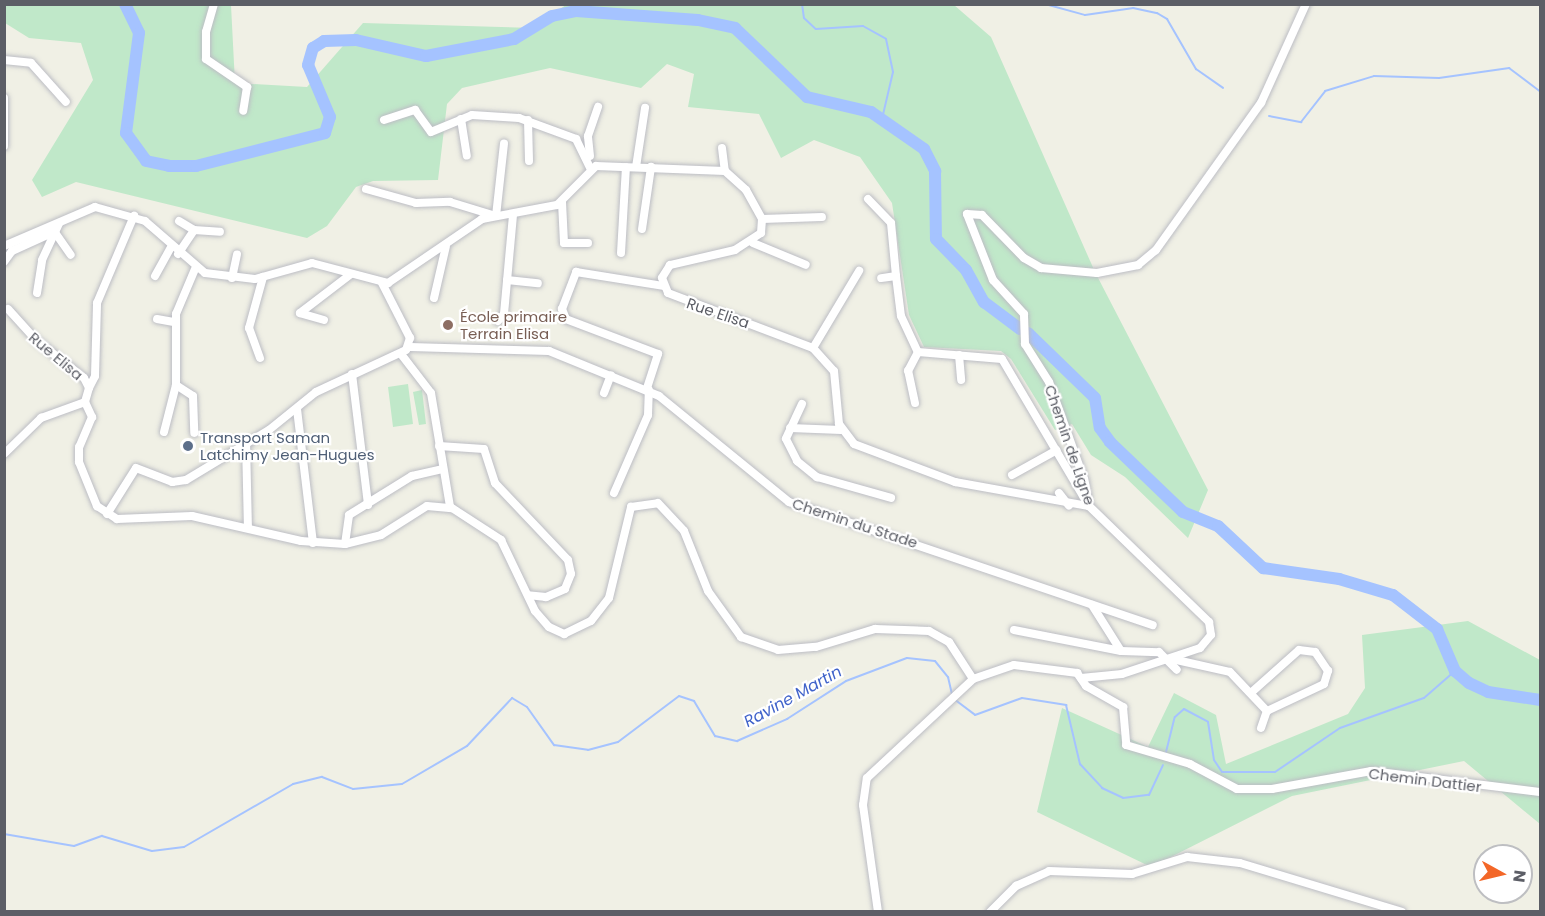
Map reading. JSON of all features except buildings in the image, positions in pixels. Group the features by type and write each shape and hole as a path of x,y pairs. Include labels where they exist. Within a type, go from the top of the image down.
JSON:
{"street":[{"path":"214,4 206,32 206,59 247,87 243,111"},
{"name":"Chemin de Ligne","path":"1166,659 1206,644 1209,622 1089,506 1084,479 1049,382 1025,344 1024,314 993,280 968,214 982,215 1024,258 1041,268 1097,273 1138,265 1156,250 1262,104 1306,4"},
{"path":"4,60 24,59 66,102"},
{"path":"4,98 4,146"},
{"path":"4,246 95,207 134,216 195,269 232,278 263,277 305,263 382,283 403,278 472,224 496,216 513,215 561,202 590,168 588,136 598,107"},
{"path":"636,167 645,108"},
{"path":"384,120 415,110 431,132 461,119 482,114 528,120 576,139 590,168"},
{"path":"461,119 467,156"},
{"path":"528,120 529,161"},
{"path":"496,216 504,143"},
{"path":"722,148 724,171"},
{"path":"621,253 626,167"},
{"path":"590,168 651,167 724,171 746,190 762,219 753,243"},
{"path":"642,229 651,167"},
{"path":"366,189 416,203 450,202 496,216"},
{"path":"868,200 889,216 901,316 918,352"},
{"path":"561,202 561,239 588,243"},
{"path":"498,321 504,314 513,215"},
{"path":"89,388 95,376 97,303 134,216"},
{"path":"762,219 822,217"},
{"path":"37,293 53,232 61,222"},
{"path":"179,222 194,230 220,232"},
{"path":"155,276 174,250 194,230"},
{"path":"53,232 71,255"},
{"path":"4,262 12,251 53,232"},
{"path":"434,298 448,243"},
{"path":"614,493 648,415 648,389 658,354 567,319 562,309 576,272 663,286 670,265 753,243 807,265"},
{"path":"232,278 237,255"},
{"path":"164,432 176,385 174,322 195,269"},
{"path":"841,430 838,382 813,348 860,271"},
{"path":"324,320 300,313 351,274"},
{"path":"881,278 896,276"},
{"path":"260,358 249,328 263,277"},
{"path":"507,279 538,283"},
{"path":"382,283 410,347 401,354 352,374 181,482 136,468 107,514 139,522 192,516 313,543 345,544 381,535 427,506 450,507 501,540 528,595 556,632 579,629 613,588 631,507 658,503 684,531 708,591 741,637 778,650 816,647 875,629 929,631 949,642 973,679"},
{"name":"Rue Elisa","path":"663,286 689,305 813,348"},
{"name":"Rue Elisa","path":"9,314 89,388 85,402 92,417 79,447 79,462 93,500 107,514"},
{"path":"157,319 174,322"},
{"name":"Chemin du Stade","path":"410,347 537,348 648,389 728,447 789,502 1152,625"},
{"path":"790,428 841,430 868,454 955,482 1069,506 1089,506 1002,359 918,352"},
{"path":"915,402 909,371 918,352"},
{"path":"401,354 411,374 429,387 450,507"},
{"path":"959,355 961,380"},
{"path":"352,374 368,505"},
{"path":"604,393 610,375"},
{"path":"176,385 193,396 194,433"},
{"path":"4,454 42,418 85,402"},
{"path":"802,404 786,439 792,454 814,476 891,498"},
{"path":"297,409 313,543"},
{"path":"246,442 248,527"},
{"path":"439,446 484,450 495,483 568,560 571,574 565,589 546,597 528,595"},
{"path":"1012,476 1057,450"},
{"path":"345,544 346,518 412,476 443,469"},
{"path":"1059,494 1069,506"},
{"path":"1091,604 1120,651"},
{"path":"1014,630 1120,651 1159,652 1177,670"},
{"path":"1253,691 1299,650 1319,656 1328,675 1324,684 1267,711 1261,728"},
{"path":"878,912 864,786 925,722 973,679 1014,665 1034,664 1072,671 1081,678 1122,674 1166,659 1222,668 1253,691 1267,711"},
{"name":"Chemin Dattier","path":"1081,678 1086,686 1123,707 1126,745 1190,764 1237,789 1272,789 1371,771 1540,792"},
{"path":"990,912 1016,886 1049,871 1132,874 1187,857 1240,863 1402,912"}],"green space":[{"path":"567,4 954,5 991,37 1095,272 1208,490 1188,538 1125,477 1091,455 1072,424 1055,430 1011,359 1001,351 924,347 909,315 892,203 860,157 814,140 781,158 759,114 688,107 694,74 667,64 641,88 550,68 462,88 447,104 438,180 373,181 356,187 327,226 307,238 76,182 42,197 32,180 93,80 81,43 29,38 5,23 5,5 231,5 235,83 307,87 363,23 535,28"},
{"path":"408,384 413,424 393,427 388,387"},
{"path":"422,390 426,424 419,425 413,392"},
{"path":"1468,621 1540,660 1540,824 1464,761 1292,796 1151,867 1037,812 1062,708 1148,747 1174,693 1216,715 1226,764 1348,714 1365,688 1362,635"}],"waterway":[{"path":"125,4 139,33 126,133 146,161 169,166 196,166 325,133 330,117 308,65 313,48 324,41 356,40 426,56 514,39 552,16 576,11 698,20 735,28 807,97 871,112 924,149 935,171 936,239 966,270 984,302 1020,329"},
{"path":"802,4 804,18 816,29 863,26 886,39 893,72 882,119"},
{"path":"1045,4 1085,15 1133,8 1157,13 1167,19 1196,69 1223,88"},
{"path":"1269,116 1301,122 1325,91 1374,76 1439,78 1509,68 1540,91"},
{"path":"1028,333 1095,398 1100,428 1110,442 1183,512 1218,526 1263,568 1339,579 1393,595 1437,629 1455,671 1469,683 1488,692 1540,700"},
{"name":"Ravine Martin","path":"4,834 74,846 102,836 152,851 184,847 293,784 322,777 353,789 402,784 467,746 512,698 527,707 554,745 588,750 618,742 679,696 694,701 715,736 737,741 787,719 846,681 907,658 935,661 948,677 952,694"},
{"name":"Ravine Martin","path":"1166,752 1175,717 1184,709 1208,722 1214,760 1222,772 1275,772 1340,728 1424,698 1455,671"},
{"name":"Ravine Martin","path":"954,699 975,715 1022,698 1066,705 1080,764 1102,788 1123,798 1149,795 1163,765"}],"place":[{"name":"École primaire Terrain Elisa","path":"448,325"},
{"name":"Transport Saman Latchimy Jean-Hugues","path":"188,446"}]}
